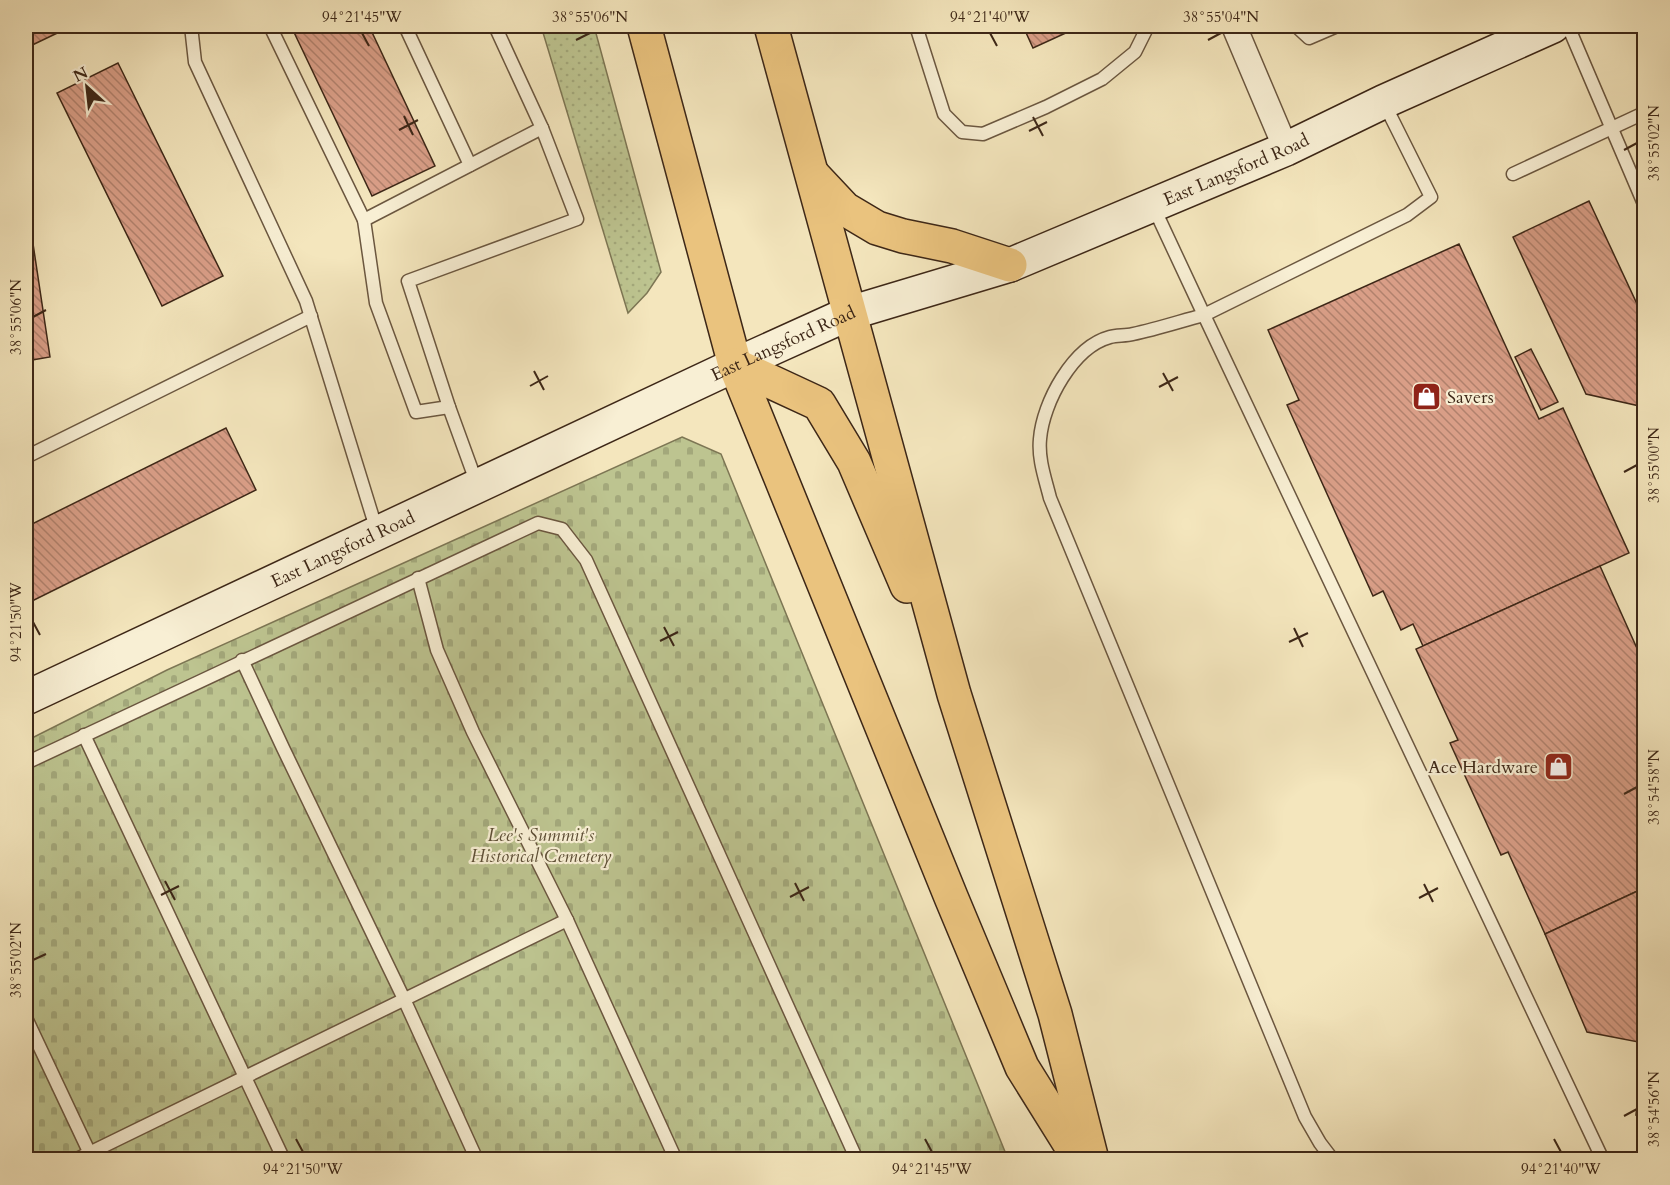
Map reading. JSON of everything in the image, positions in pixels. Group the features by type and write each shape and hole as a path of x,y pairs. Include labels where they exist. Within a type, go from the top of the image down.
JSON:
{"main road":[{"path":"644,26 735,365 1022,1067 1080,1160"},
{"path":"771,26 954,694 1055,1014 1092,1160"},
{"path":"812,174 845,209 877,228 952,246 1010,265"},
{"path":"735,365 819,404 854,462 954,694"}],"street":[{"path":"1234,26 1286,149"},
{"name":"East Langsford Road","path":"26,698 735,365 850,314 1010,265 1286,149 1383,102 1553,26"}],"lane":[{"path":"191,26 195,62 306,301 378,532"},
{"path":"270,26 364,220 376,303 416,412 449,407"},
{"path":"405,26 470,165"},
{"path":"478,485 449,407 408,281 577,219 542,128 495,26"},
{"path":"916,26 944,114 962,132 983,134 1046,107 1102,79 1135,52 1148,26"},
{"path":"1296,26 1309,38 1337,26"},
{"path":"1568,26 1644,204"},
{"path":"1333,1160 1305,1117 1050,498 1041,467 1040,438 1048,407 1065,374 1082,351 1109,337 1131,334 1204,315 1407,215 1431,197 1383,102"},
{"path":"1513,174 1644,113"},
{"path":"364,220 542,128"},
{"path":"1153,206 1603,1160"},
{"path":"26,457 311,316"},
{"path":"26,763 538,523 562,529 586,560 857,1160"},
{"path":"418,578 437,650 464,711 567,920 676,1160"},
{"path":"242,660 404,999 477,1160"},
{"path":"84,735 284,1160"},
{"path":"75,1160 91,1156 246,1076 567,920"},
{"path":"26,1018 91,1156"}],"green space":[{"path":"541,26 594,26 661,272 647,293 628,313"},
{"name":"Lee's Summit's Historical Cemetery","path":"682,437 721,454 1008,1159 26,1160 26,741 167,670"}],"building":[{"path":"26,26 72,26 26,48"},
{"path":"291,26 369,26 435,166 372,196"},
{"path":"1023,26 1081,26 1033,48"},
{"path":"118,63 223,276 162,306 57,93"},
{"path":"26,197 50,357 26,361"},
{"path":"1589,201 1644,319 1644,407 1586,394 1513,237"},
{"path":"1459,244 1539,419 1563,408 1629,553 1423,646 1413,624 1401,630 1383,591 1373,596 1287,405 1299,400 1268,330"},
{"path":"1531,349 1558,402 1541,410 1515,357"},
{"path":"226,428 256,490 26,604 26,527"},
{"path":"1600,566 1644,664 1644,888 1545,934 1508,852 1501,855 1450,743 1458,740 1416,649"},
{"path":"1644,888 1644,1043 1587,1032 1545,934"},
{"path":"1644,1043 1644,1116 1636,1115"}],"place":[{"name":"Savers","path":"1426,397"},
{"name":"Ace Hardware","path":"1559,767"}]}
